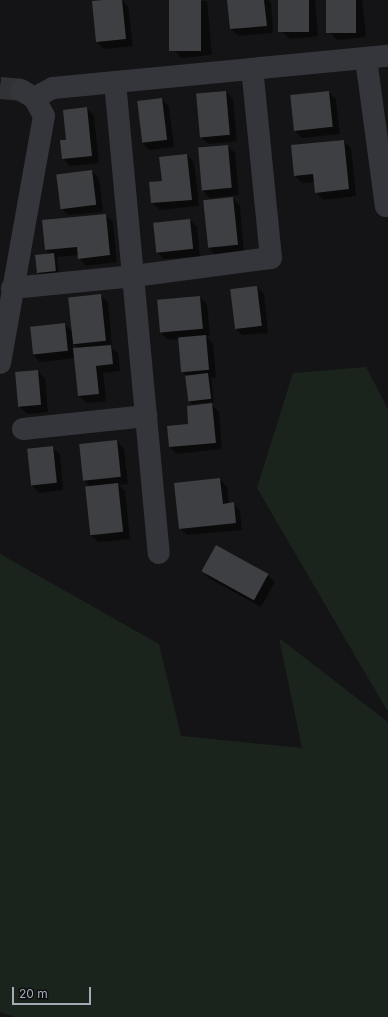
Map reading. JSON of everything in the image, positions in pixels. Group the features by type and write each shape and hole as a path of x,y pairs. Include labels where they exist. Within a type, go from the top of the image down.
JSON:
{"street":[{"path":"0,364 12,288 44,116 27,94 54,88 388,56"},
{"path":"366,58 386,206 388,206"},
{"path":"12,288 134,276 271,258 252,69"},
{"path":"114,82 134,276 159,553"},
{"path":"23,429 146,416"}],"shaded area":[{"path":"366,367 388,409 388,712 257,488 293,373"},
{"path":"0,554 159,644 181,736 302,748 279,638 388,722 388,1017 15,1017 0,1012"}],"building":[{"path":"122,0 126,39 96,42 92,1"},
{"path":"169,0 201,0 201,51 169,51"},
{"path":"227,0 264,0 267,26 230,29"},
{"path":"278,0 309,0 309,32 278,32"},
{"path":"326,0 356,0 356,33 326,33"},
{"path":"226,91 230,135 200,137 196,94"},
{"path":"329,91 333,127 294,131 290,95"},
{"path":"162,98 167,140 142,143 137,101"},
{"path":"87,107 92,156 62,159 60,140 66,140 63,110"},
{"path":"344,140 349,189 315,193 313,174 294,176 291,145"},
{"path":"228,145 232,188 202,190 198,148"},
{"path":"187,154 192,200 151,203 149,182 162,181 159,157"},
{"path":"92,170 96,205 61,209 56,174"},
{"path":"233,197 238,245 208,248 203,200"},
{"path":"106,214 110,255 78,259 77,247 45,250 42,220"},
{"path":"190,219 193,249 156,253 153,223"},
{"path":"54,253 56,271 37,273 35,255"},
{"path":"257,286 262,326 235,329 230,289"},
{"path":"101,294 106,341 73,344 68,297"},
{"path":"200,296 203,329 160,333 157,300"},
{"path":"65,323 68,351 33,355 30,327"},
{"path":"206,335 209,370 181,372 178,337"},
{"path":"111,345 113,364 96,366 99,394 78,396 73,348"},
{"path":"38,370 41,405 18,407 15,372"},
{"path":"208,373 211,399 188,402 185,376"},
{"path":"212,403 216,443 169,447 167,426 188,424 187,406"},
{"path":"117,440 121,477 83,481 79,444"},
{"path":"53,446 57,483 31,486 27,449"},
{"path":"220,478 223,504 234,502 236,523 179,529 174,483"},
{"path":"118,483 123,532 90,535 85,486"},
{"path":"216,545 268,574 254,600 201,571"}],"tunnel":[{"path":"0,88 21,90"}]}
